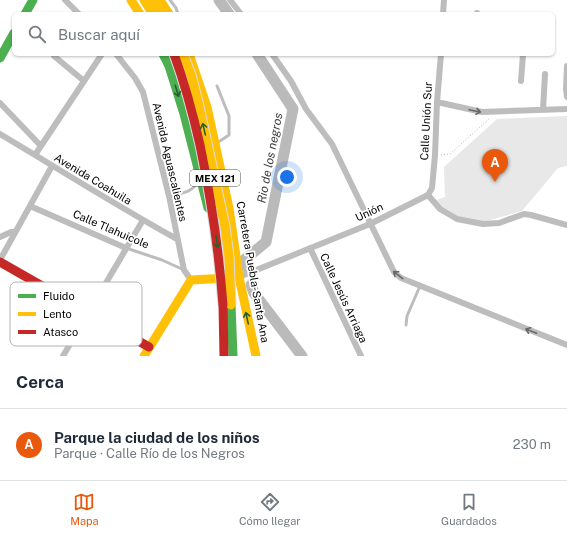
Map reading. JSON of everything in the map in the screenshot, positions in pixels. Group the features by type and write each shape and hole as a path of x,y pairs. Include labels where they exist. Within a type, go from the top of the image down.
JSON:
{"main road":[{"path":"26,12 33,0"},
{"path":"131,0 139,12"},
{"path":"144,0 152,12"},
{"path":"154,0 162,12"},
{"path":"160,0 168,12"},
{"path":"0,58 12,37"},
{"path":"164,56 169,66 184,114 207,206 214,221"},
{"name":"MEX 121","path":"175,56 188,96 198,135 214,221 233,356"},
{"name":"MEX 121","path":"184,56 191,75 198,102 225,226 229,257 224,356"},
{"name":"Carretera Puebla-Santa Ana","path":"190,56 208,107 229,208 240,277 256,356"},
{"path":"0,261 36,282"},
{"path":"144,356 191,280 240,277"},
{"path":"142,344 149,348"}],"street":[{"path":"65,0 77,12"},
{"path":"230,0 239,12"},
{"path":"443,12 444,0"},
{"path":"54,56 84,81"},
{"path":"35,155 101,56"},
{"name":"Avenida Aguascalientes","path":"118,56 135,78 143,92 169,196 184,270 191,280"},
{"path":"273,56 291,81 306,109 332,144 394,272 401,278 567,345"},
{"name":"Calle Unión Sur","path":"428,195 432,188 435,155 436,102 441,56"},
{"path":"521,81 522,56"},
{"path":"567,66 567,97"},
{"path":"543,110 545,74"},
{"path":"436,102 482,112 567,109"},
{"path":"0,103 41,146"},
{"name":"Avenida Coahuila","path":"0,134 142,220 177,239"},
{"path":"0,261 52,166"},
{"path":"428,195 440,209 457,219 483,224 499,223 524,214 567,225"},
{"name":"Unión","path":"240,277 370,224 428,195"},
{"name":"Calle Tlahuicole","path":"30,206 126,248"},
{"path":"106,282 142,220"},
{"path":"0,237 11,232 15,232"},
{"name":"Calle Jesús Arriaga","path":"310,248 361,356"},
{"path":"63,356 69,346"}],"lane":[{"path":"170,0 177,12"},
{"path":"215,144 229,135 229,116 218,86"},
{"path":"169,196 189,191 195,187 200,177"},
{"name":"Calle Tlahuicole","path":"126,248 162,260 184,270"},
{"path":"406,325 407,316 420,286"}],"path":[{"path":"435,155 450,154 498,112"}],"shaded area":[{"path":"567,116 567,166 558,168 522,211 483,222 456,217 441,208 436,200 445,197 444,167 497,119"}],"waterway":[{"name":"Rio de los negros","path":"219,0 228,12"},
{"name":"Rio de los negros","path":"246,267 244,260 266,242 293,109 258,56"},
{"name":"Rio de los negros","path":"251,285 254,293 302,356"}],"traffic: fast":[{"path":"26,12 33,0"},
{"path":"0,58 12,37"},
{"path":"164,56 169,66 184,114 208,208"},
{"path":"231,305 233,356"}],"traffic: slow":[{"path":"131,0 139,12"},
{"path":"144,0 152,12"},
{"path":"154,0 162,12"},
{"path":"160,0 168,12"},
{"path":"184,56 191,75 198,102 225,226 229,257 231,305"},
{"path":"190,56 207,107 229,208 239,277 256,356"},
{"path":"144,356 191,280 228,278"}],"traffic: jam":[{"path":"175,56 192,110 204,165 217,245 223,305"},
{"path":"0,262 35,282"},
{"path":"223,305 224,356"},
{"path":"142,343 149,347"}],"place":[{"name":"Parque la ciudad de los niños","path":"495,182"}]}
